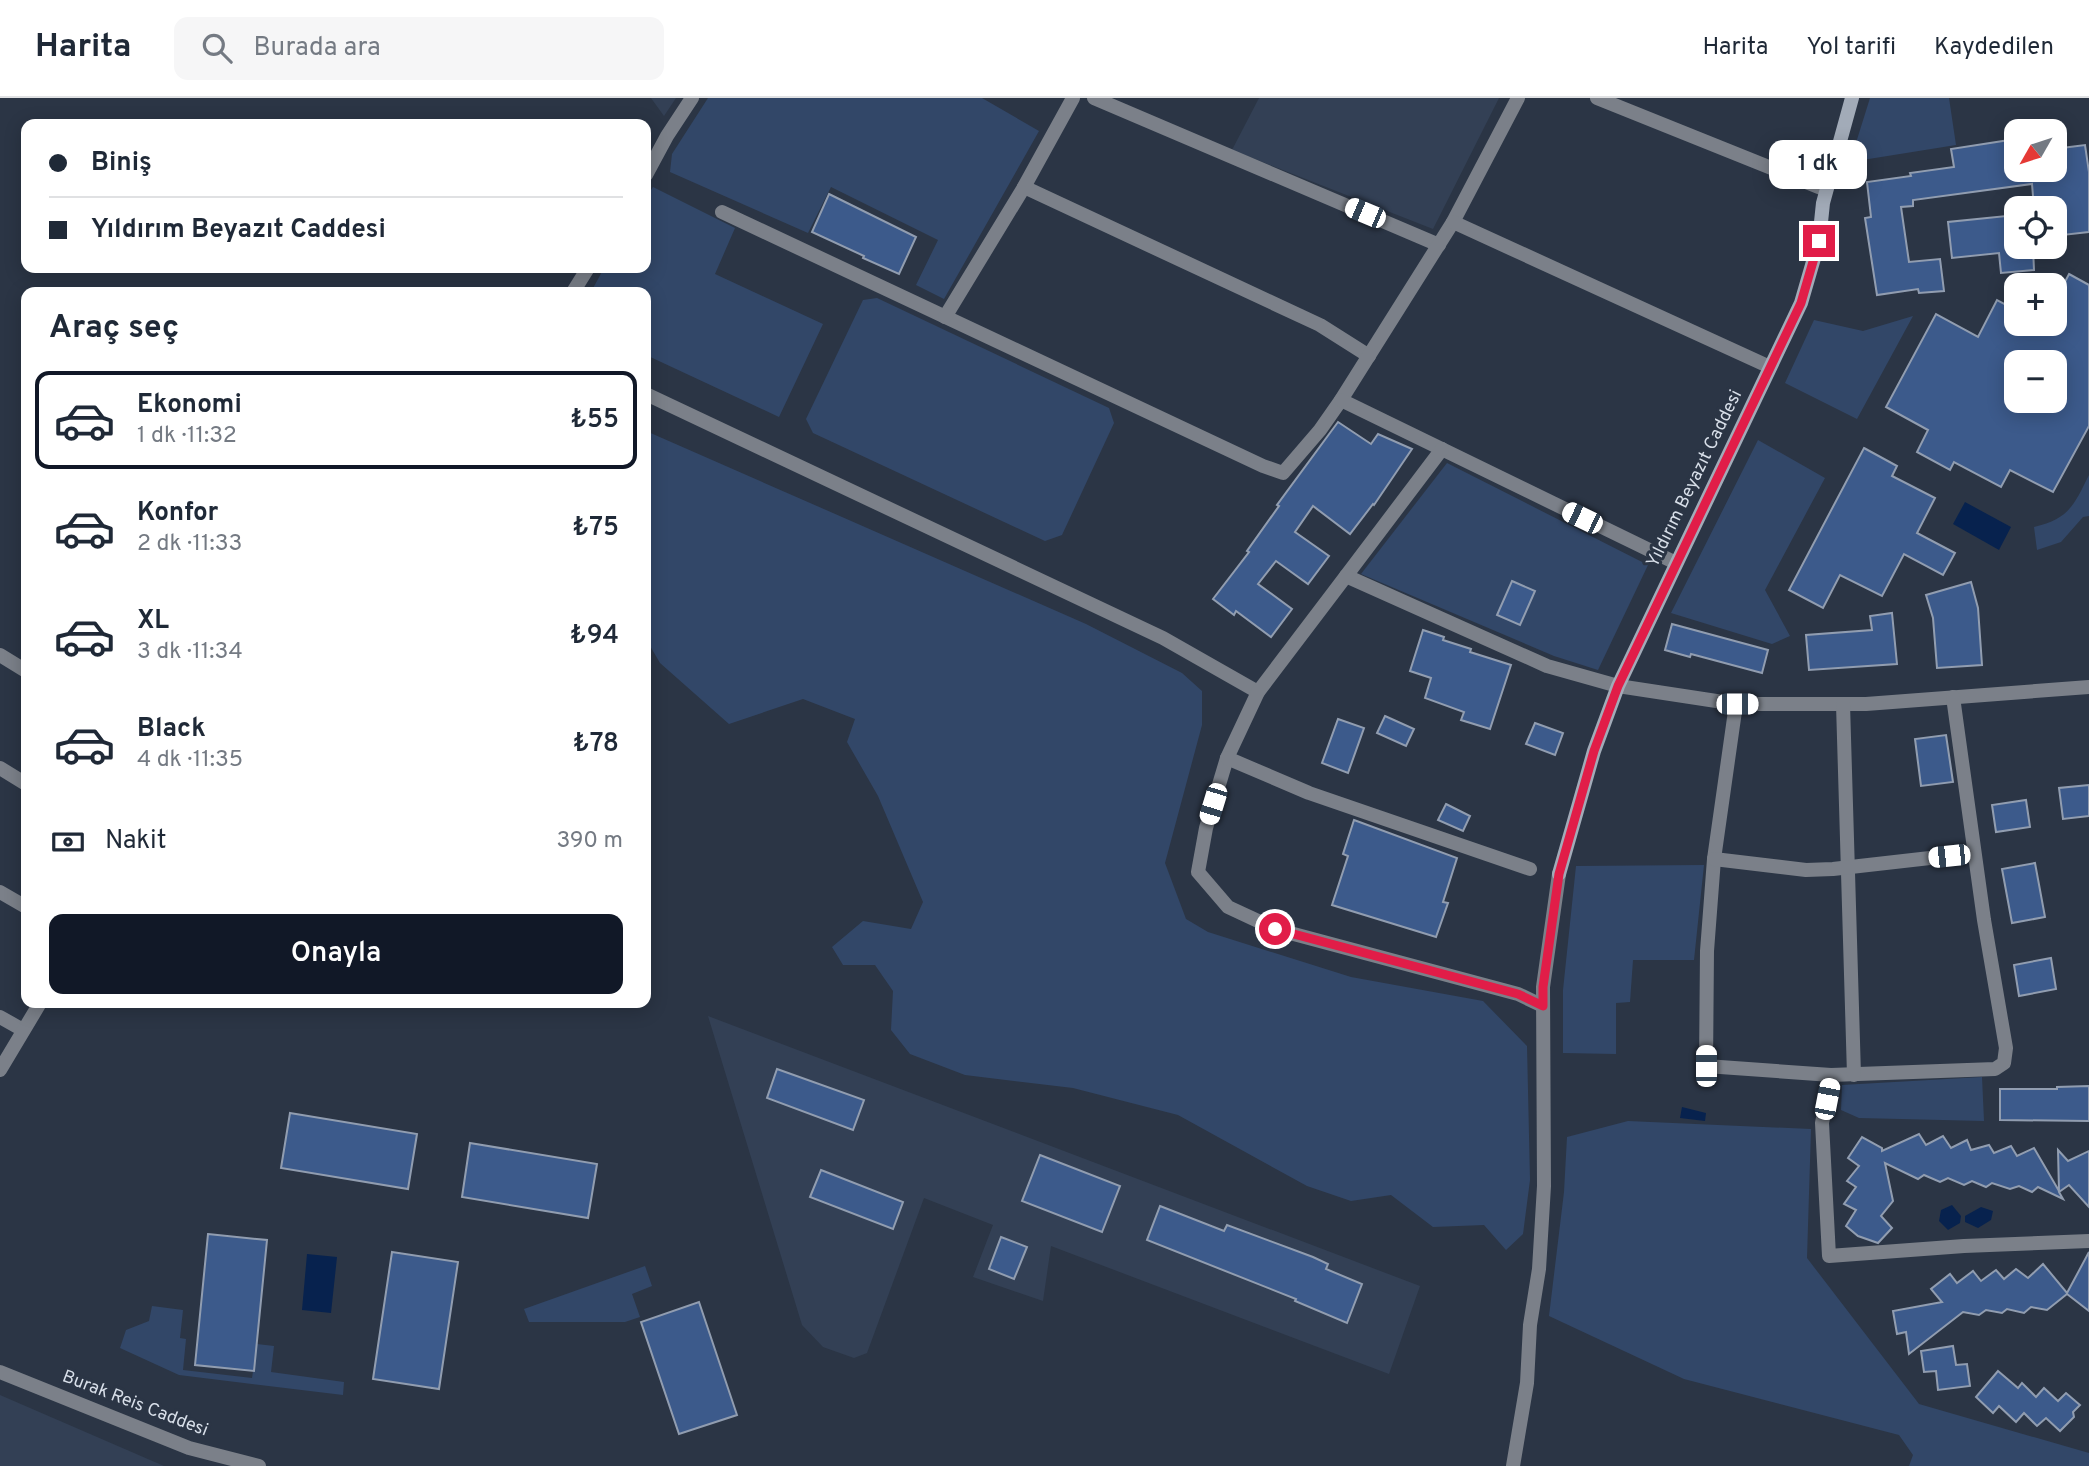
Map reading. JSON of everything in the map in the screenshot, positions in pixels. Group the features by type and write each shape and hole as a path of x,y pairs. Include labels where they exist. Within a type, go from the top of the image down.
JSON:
{"street":[{"path":"651,166 692,98"},
{"path":"945,317 1024,187 1073,98"},
{"path":"1094,98 1439,245"},
{"path":"722,212 1283,473 1320,430 1341,400 1439,245 1518,98"},
{"path":"1597,98 1826,190"},
{"name":"Yıldırım Beyazıt Caddesi","path":"1543,1006 1543,987 1559,874 1594,751 1618,686 1801,303 1819,241 1826,190 1852,98"},
{"path":"1024,187 1320,325 1369,356"},
{"path":"1453,222 1770,367"},
{"path":"651,396 1163,638 1258,692"},
{"path":"1341,400 1676,564"},
{"path":"1442,449 1258,692 1227,758 1206,828 1198,872 1228,907 1275,929 1518,994 1543,1006 1544,1186 1539,1269 1530,1325 1527,1383 1513,1466"},
{"path":"1346,576 1547,666 1618,686 1737,704 1843,704 2089,687"},
{"path":"0,656 21,668"},
{"path":"1737,704 1714,859 1707,951 1706,1066 1831,1074 1996,1069 2004,1063 2006,1048 1984,920 1953,697"},
{"path":"1843,704 1854,1074"},
{"path":"1227,758 1309,793 1530,869"},
{"path":"0,768 21,780"},
{"path":"1714,859 1806,870 1974,853"},
{"path":"0,892 21,904"},
{"path":"0,1070 37,1008"},
{"path":"0,1017 23,1030"},
{"path":"1831,1074 1822,1123 1829,1256 1964,1246 2089,1241"},
{"name":"Burak Reis Caddesi","path":"0,1372 189,1448 259,1466"}],"shaded area":[{"path":"651,98 676,98 664,116"},
{"path":"708,98 982,98 1039,131 944,299 916,285 938,240 831,187 808,233 670,172 672,154"},
{"path":"1259,98 1499,98 1433,229 1232,150"},
{"path":"1870,98 1949,98 1956,145 1850,162"},
{"path":"653,187 735,228 715,274 823,324 779,417 651,357 651,287 594,287 601,273 651,273"},
{"path":"877,298 1109,408 1114,423 1062,535 1045,541 813,433 806,419 863,300"},
{"path":"1913,316 1857,419 1785,383 1814,320 1863,331"},
{"path":"651,433 1086,624 1182,673 1202,691 1202,725 1165,863 1186,919 1208,932 1351,977 1483,1001 1527,1046 1530,1180 1523,1234 1506,1250 1484,1225 1433,1227 1391,1195 1351,1201 1307,1186 1178,1115 1073,1088 965,1075 910,1054 891,1030 893,991 875,965 843,965 832,947 863,921 911,929 923,902 878,796 847,742 855,719 803,699 729,724 660,663 651,648"},
{"path":"1758,440 1825,478 1765,590 1790,636 1772,644 1671,613"},
{"path":"1447,463 1648,565 1598,670 1554,656 1361,574"},
{"path":"2089,475 2089,516 2083,517 2061,542 2037,550 2034,527 2063,515 2079,495"},
{"path":"1965,502 2011,527 1999,550 1953,524"},
{"path":"1704,865 1694,960 1633,960 1630,1002 1616,1003 1616,1054 1563,1053 1563,990 1576,866"},
{"path":"708,1016 1420,1286 1389,1374 1051,1246 1043,1301 973,1277 993,1225 924,1198 867,1353 854,1358 823,1347 802,1325"},
{"path":"1982,1077 1984,1121 1859,1118 1841,1110 1842,1085"},
{"path":"1682,1107 1706,1113 1705,1121 1680,1118"},
{"path":"1628,1121 1811,1129 1807,1258 1919,1404 2089,1453 2089,1466 1909,1466 1913,1455 1899,1435 1684,1379 1549,1316 1564,1192 1567,1137"},
{"path":"1952,1205 1961,1216 1960,1223 1948,1230 1939,1221 1941,1210"},
{"path":"1981,1207 1993,1211 1991,1220 1978,1228 1965,1222 1965,1216"},
{"path":"307,1254 337,1257 331,1313 302,1310"},
{"path":"645,1266 652,1286 632,1294 640,1317 625,1322 529,1322 524,1309"},
{"path":"152,1306 183,1310 180,1338 186,1339 183,1370 252,1378 257,1344 274,1346 271,1372 344,1382 343,1395 179,1375 120,1348 126,1330 149,1321"},
{"path":"0,1395 164,1466 0,1466"}],"building":[{"path":"2004,141 2004,182 2067,182 2067,147 2085,145 2089,172 2089,232 2067,235 2067,196 2033,196 2032,184 1913,200 1913,206 1901,207 1909,262 1940,259 1944,291 1919,293 1918,289 1877,295 1865,218 1871,217 1867,182 1954,167 1951,149"},
{"path":"829,194 916,237 899,274 812,232"},
{"path":"2004,216 2004,259 2034,259 2034,270 2001,273 1999,253 1952,258 1948,222"},
{"path":"2069,274 2089,285 2089,426 2053,492 2010,470 2001,487 1954,462 1950,470 1917,452 1928,430 1886,407 1936,314 1978,337 1997,300 2004,304 2004,336 2067,336 2067,278"},
{"path":"1338,422 1371,444 1378,434 1412,449 1374,505 1350,534 1313,506 1295,532 1329,556 1308,584 1276,561 1258,584 1292,609 1271,637 1236,611 1234,615 1213,599 1249,552 1247,551 1279,506 1277,505"},
{"path":"1864,448 1897,466 1892,476 1935,498 1917,533 1955,553 1943,575 1904,554 1882,596 1840,575 1823,608 1789,590"},
{"path":"1512,581 1535,591 1520,625 1497,615"},
{"path":"1971,582 1978,608 1982,665 1937,668 1933,618 1926,595"},
{"path":"1892,613 1897,664 1809,670 1806,635 1872,630 1870,616"},
{"path":"1672,624 1768,650 1762,673 1691,654 1690,657 1665,650"},
{"path":"1423,630 1471,649 1470,652 1511,665 1490,729 1461,720 1464,712 1425,698 1431,678 1410,671"},
{"path":"1385,716 1414,729 1406,746 1377,733"},
{"path":"1338,719 1364,728 1348,773 1322,763"},
{"path":"1535,723 1563,733 1555,755 1526,744"},
{"path":"1946,735 1953,782 1921,786 1915,739"},
{"path":"2089,785 2089,816 2063,819 2059,788"},
{"path":"2026,800 2030,827 1996,832 1992,805"},
{"path":"1446,804 1470,816 1463,831 1438,820"},
{"path":"1354,820 1457,858 1443,902 1448,903 1436,937 1332,905 1348,856 1343,854"},
{"path":"2035,863 2045,917 2012,923 2002,869"},
{"path":"2051,958 2056,989 2019,996 2014,965"},
{"path":"777,1069 864,1100 853,1130 767,1098"},
{"path":"2089,1086 2089,1121 2000,1120 2000,1089"},
{"path":"290,1113 417,1134 408,1189 281,1168"},
{"path":"1919,1134 1926,1145 1943,1136 1951,1148 1967,1140 1971,1150 1989,1145 1994,1153 2011,1146 2017,1156 2034,1148 2059,1191 2058,1150 2068,1161 2089,1151 2089,1207 2069,1185 2059,1192 2063,1199 2038,1187 2032,1192 2019,1186 2010,1189 1992,1183 1986,1187 1972,1181 1964,1185 1948,1178 1940,1182 1924,1175 1918,1179 1885,1163 1893,1201 1881,1216 1892,1228 1878,1243 1858,1236 1846,1226 1856,1210 1844,1204 1856,1187 1847,1181 1859,1166 1848,1158 1862,1137 1882,1148 1882,1151"},
{"path":"470,1143 597,1164 588,1218 462,1197"},
{"path":"1040,1155 1120,1186 1102,1232 1022,1201"},
{"path":"821,1170 903,1202 893,1229 810,1197"},
{"path":"1160,1206 1224,1231 1227,1225 1313,1257 1328,1264 1326,1269 1362,1284 1347,1323 1295,1301 1296,1299 1147,1240"},
{"path":"208,1234 267,1240 254,1371 195,1365"},
{"path":"1001,1237 1027,1247 1014,1279 989,1269"},
{"path":"392,1252 458,1262 439,1389 373,1379"},
{"path":"2089,1252 2089,1311 2067,1294 2047,1310 2031,1307 2024,1313 2007,1309 2002,1313 1986,1310 1979,1315 1963,1312 1909,1354 1906,1332 1897,1334 1893,1311 1942,1302 1931,1289 1950,1274 1957,1283 1973,1271 1981,1281 1996,1270 2004,1279 2016,1269 2028,1278 2043,1264 2067,1293"},
{"path":"699,1302 737,1415 679,1434 641,1322"},
{"path":"1953,1346 1956,1365 1967,1364 1970,1386 1938,1390 1936,1371 1924,1372 1921,1351"},
{"path":"1998,1371 2018,1388 2022,1383 2036,1397 2044,1388 2058,1401 2066,1393 2080,1405 2073,1412 2074,1417 2060,1431 2046,1418 2037,1426 2024,1413 2016,1422 1999,1406 1993,1413 1976,1397"}],"route":[{"path":"1275,929 1518,994 1543,1006 1543,987 1559,874 1594,751 1618,686 1801,303 1819,241"}]}
